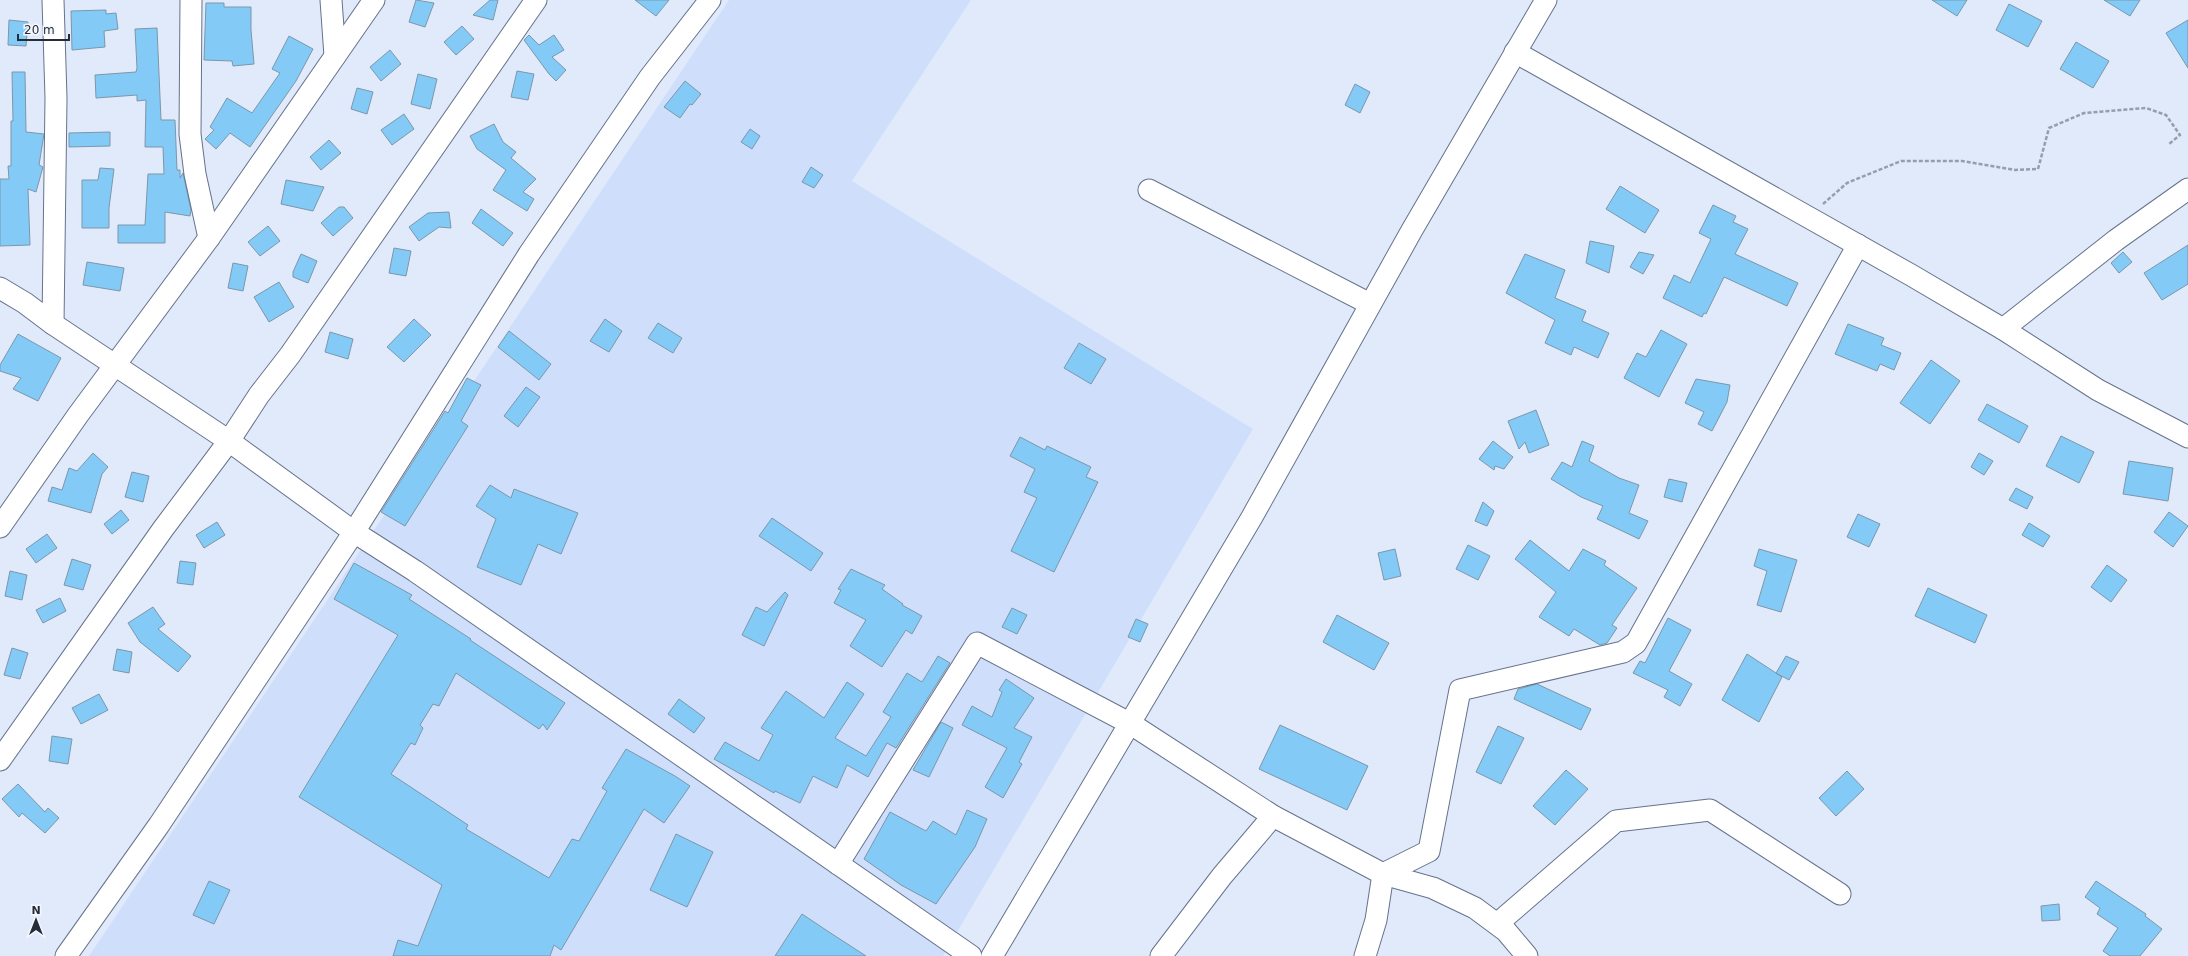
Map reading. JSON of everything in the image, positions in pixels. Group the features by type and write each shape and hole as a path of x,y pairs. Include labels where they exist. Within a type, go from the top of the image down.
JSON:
{"street":[{"path":"53,0 56,98 54,324"},
{"path":"191,0 190,134 195,174 209,238"},
{"path":"331,0 335,56"},
{"path":"0,527 115,365 209,238 374,0"},
{"path":"0,760 163,529 229,441 536,0"},
{"path":"66,956 163,818 354,532 529,254 650,77 710,0"},
{"path":"992,956 1131,724 1252,517 1370,304 1546,0"},
{"path":"1515,52 1858,245 2003,329 2098,390 2188,437"},
{"path":"2003,329 2116,240 2188,189"},
{"path":"1149,190 1370,304"},
{"path":"1383,874 1429,851 1460,690 1623,652 1636,643 1858,245"},
{"path":"0,288 26,302 54,324 229,441 354,532 421,576 971,956"},
{"path":"838,864 977,643 1131,724 1273,816 1383,874 1433,888 1474,908 1506,931 1527,956"},
{"path":"1496,924 1616,821 1710,810 1840,894"},
{"path":"1161,956 1222,876 1273,816"},
{"path":"1365,956 1376,920 1383,874"}],"path":[{"path":"1807,217 1847,183 1901,161 1962,161 2015,170 2038,169 2049,128 2084,113 2146,108 2166,115 2180,135 2169,144"}],"shaded area":[{"path":"729,0 971,0 852,181 1253,429 943,956 89,956"}],"building":[{"path":"416,0 434,3 425,27 409,22"},
{"path":"490,0 498,0 493,20 473,15"},
{"path":"635,0 669,0 656,16"},
{"path":"1932,0 1967,0 1957,16"},
{"path":"2104,0 2140,0 2130,16"},
{"path":"206,3 224,3 224,7 251,7 251,30 254,64 233,66 232,61 204,60"},
{"path":"2009,4 2042,21 2028,47 1996,30"},
{"path":"106,10 106,14 116,13 118,29 104,31 105,47 72,50 71,11"},
{"path":"9,20 28,22 26,46 8,45"},
{"path":"2188,20 2188,68 2166,33"},
{"path":"462,26 474,39 456,55 444,42"},
{"path":"157,28 161,120 175,120 177,170 180,170 180,178 183,173 191,210 190,216 165,212 165,243 118,243 118,225 145,225 148,174 164,174 163,147 145,147 146,100 137,101 137,95 96,98 95,75 136,72 135,29"},
{"path":"529,35 539,45 554,35 564,50 552,57 566,70 556,81 549,74 524,40"},
{"path":"289,36 313,49 296,81 250,147 230,133 216,149 205,139 214,130 210,127 227,98 252,113 280,73 272,69"},
{"path":"2076,42 2109,61 2093,88 2060,69"},
{"path":"390,50 401,64 381,81 370,67"},
{"path":"517,71 534,74 528,100 511,97"},
{"path":"12,72 25,72 26,132 44,134 39,165 43,167 36,192 28,189 30,245 0,246 0,179 9,179 8,166 11,166 11,121 13,121"},
{"path":"418,74 437,79 430,109 411,104"},
{"path":"685,81 701,94 692,105 690,104 680,118 664,107"},
{"path":"1355,84 1370,92 1360,113 1345,105"},
{"path":"357,88 373,92 367,114 351,109"},
{"path":"404,114 414,129 392,145 381,130"},
{"path":"494,124 503,142 516,152 511,158 536,179 523,192 534,199 527,211 493,190 506,170 477,149 470,136"},
{"path":"750,129 760,136 752,149 741,142"},
{"path":"110,132 110,146 69,147 69,133"},
{"path":"329,140 341,153 321,170 310,157"},
{"path":"811,167 823,175 814,188 802,182"},
{"path":"100,168 114,169 109,208 109,228 82,228 82,180 98,180"},
{"path":"286,180 324,187 313,211 281,204"},
{"path":"1620,186 1659,210 1645,233 1606,209"},
{"path":"1713,205 1736,216 1733,222 1748,229 1735,254 1798,283 1787,306 1724,277 1706,314 1704,313 1702,317 1663,298 1674,275 1690,283 1711,239 1699,233"},
{"path":"339,207 344,207 353,218 333,236 321,223"},
{"path":"481,209 513,233 503,246 472,223"},
{"path":"449,212 451,228 439,227 419,241 409,227 428,213"},
{"path":"268,226 280,241 260,256 248,242"},
{"path":"1590,241 1614,246 1609,273 1586,263"},
{"path":"2188,245 2188,284 2162,300 2144,273"},
{"path":"394,248 411,251 406,276 389,273"},
{"path":"1639,252 1654,255 1643,274 1630,267"},
{"path":"2123,252 2132,262 2119,273 2111,263"},
{"path":"301,254 317,261 308,283 293,277 293,272"},
{"path":"1525,254 1565,270 1555,298 1586,311 1582,321 1609,333 1598,358 1574,347 1571,355 1545,343 1555,320 1506,293"},
{"path":"87,262 124,268 120,291 83,285"},
{"path":"233,263 248,266 243,291 228,288"},
{"path":"279,282 294,307 269,322 254,297"},
{"path":"414,319 431,335 404,362 387,347"},
{"path":"605,319 622,331 609,352 590,341"},
{"path":"658,323 682,338 673,353 648,338"},
{"path":"1848,324 1884,338 1881,345 1901,353 1894,370 1880,364 1877,371 1835,354"},
{"path":"1661,330 1687,344 1659,397 1624,378 1637,353 1646,357"},
{"path":"509,331 551,364 539,380 498,347"},
{"path":"330,332 353,339 348,359 325,352"},
{"path":"18,334 61,358 38,401 13,389 21,378 0,371 0,365"},
{"path":"1079,343 1106,359 1091,384 1064,368"},
{"path":"1931,360 1960,381 1930,424 1900,403"},
{"path":"467,378 481,385 461,421 468,426 405,526 381,512 445,411 448,413"},
{"path":"1696,379 1730,385 1727,402 1712,431 1698,424 1704,412 1685,403"},
{"path":"526,387 540,397 518,427 504,416"},
{"path":"1987,404 2028,426 2019,443 1978,420"},
{"path":"1536,410 1549,445 1529,453 1525,442 1519,449 1508,421"},
{"path":"2061,436 2094,452 2079,483 2046,466"},
{"path":"1020,437 1045,450 1047,446 1091,467 1086,477 1098,482 1054,572 1011,551 1037,498 1024,492 1035,469 1010,456"},
{"path":"1493,441 1513,457 1504,469 1495,466 1494,470 1479,459"},
{"path":"1582,441 1594,446 1589,461 1619,478 1639,485 1629,513 1648,521 1639,539 1597,519 1603,506 1581,497 1551,479 1562,462 1572,467"},
{"path":"93,453 108,467 102,474 91,513 48,501 52,487 62,490 69,468 77,471"},
{"path":"1979,453 1993,461 1984,475 1971,467"},
{"path":"2129,461 2173,468 2168,501 2123,494"},
{"path":"132,472 149,476 143,502 125,497"},
{"path":"1669,479 1687,483 1682,502 1664,497"},
{"path":"490,485 511,498 514,489 578,513 561,554 538,544 521,585 477,567 496,519 476,506"},
{"path":"2016,488 2033,497 2027,509 2009,500"},
{"path":"1483,502 1494,511 1487,526 1475,521"},
{"path":"121,510 129,520 112,534 104,524"},
{"path":"2169,512 2188,526 2173,547 2154,532"},
{"path":"1858,514 1880,524 1869,547 1847,537"},
{"path":"772,518 823,553 811,571 759,536"},
{"path":"217,522 225,535 204,548 196,535"},
{"path":"2029,523 2050,536 2043,547 2022,535"},
{"path":"47,534 57,548 36,563 26,549"},
{"path":"1530,540 1569,571 1583,549 1606,561 1604,565 1637,588 1612,625 1617,628 1607,643 1600,645 1574,629 1569,636 1539,617 1556,592 1515,559"},
{"path":"1468,545 1490,556 1478,580 1456,569"},
{"path":"1395,549 1401,576 1384,580 1378,553"},
{"path":"1759,549 1797,560 1781,612 1757,605 1767,571 1754,566"},
{"path":"72,559 91,565 83,590 64,585"},
{"path":"180,561 196,563 193,585 177,583"},
{"path":"354,563 412,595 409,599 565,703 547,730 543,724 539,729 456,673 439,706 433,704 420,725 423,728 415,745 411,743 391,774 468,825 466,829 549,878 572,839 579,841 607,791 602,788 626,749 690,786 664,823 644,809 561,950 554,945 550,956 393,956 398,940 418,946 442,885 299,797 398,635 334,599"},
{"path":"2107,565 2127,580 2111,602 2091,587"},
{"path":"851,569 885,585 882,589 903,604 902,605 922,616 912,634 906,630 882,667 850,646 866,620 834,603 841,590 838,589"},
{"path":"10,571 27,575 22,600 5,596"},
{"path":"1928,588 1987,615 1975,643 1915,616"},
{"path":"785,592 788,595 764,646 742,635 756,607 767,612"},
{"path":"60,598 66,611 43,623 36,610"},
{"path":"153,607 165,624 158,629 191,656 178,672 140,642 128,623"},
{"path":"1012,608 1027,615 1017,634 1002,627"},
{"path":"1337,615 1389,643 1374,670 1323,642"},
{"path":"1668,618 1691,630 1669,671 1692,684 1680,706 1664,697 1668,690 1633,673 1640,661 1645,663"},
{"path":"1136,619 1148,624 1140,642 1128,637"},
{"path":"12,648 28,653 20,679 4,675"},
{"path":"117,649 132,652 129,673 113,670"},
{"path":"1747,654 1782,677 1759,722 1722,700"},
{"path":"938,656 950,663 896,748 887,743 868,777 847,765 837,788 813,776 800,803 775,791 774,793 714,759 725,742 759,761 773,735 761,728 786,691 824,718 847,682 864,694 835,738 866,756 891,717 883,712 907,673 922,682"},
{"path":"1786,656 1799,662 1789,680 1776,673"},
{"path":"1006,679 1034,698 1014,728 1032,737 1019,762 1022,764 1003,798 985,787 1007,748 962,725 972,706 992,717 1002,692 999,690"},
{"path":"1537,684 1591,709 1581,730 1514,699 1518,689"},
{"path":"99,694 108,710 81,724 72,708"},
{"path":"679,699 705,718 694,733 668,714"},
{"path":"941,722 953,728 929,777 913,770"},
{"path":"1280,725 1368,766 1347,810 1259,769"},
{"path":"1498,726 1524,738 1501,784 1476,772"},
{"path":"52,736 72,739 68,764 49,761"},
{"path":"1566,770 1588,789 1555,825 1533,806"},
{"path":"1847,771 1864,789 1836,816 1819,798"},
{"path":"18,784 45,812 48,808 59,818 45,833 22,813 19,817 2,799"},
{"path":"967,810 987,819 975,847 936,904 901,885 864,859 890,812 926,831 933,821 956,835"},
{"path":"676,834 713,852 687,907 650,890"},
{"path":"209,881 230,890 214,924 193,915"},
{"path":"2096,881 2146,914 2145,916 2162,929 2140,956 2110,956 2103,951 2118,928 2097,914 2100,908 2085,897"},
{"path":"2059,904 2060,920 2042,921 2041,906"},
{"path":"802,914 829,932 866,956 775,956"}]}
